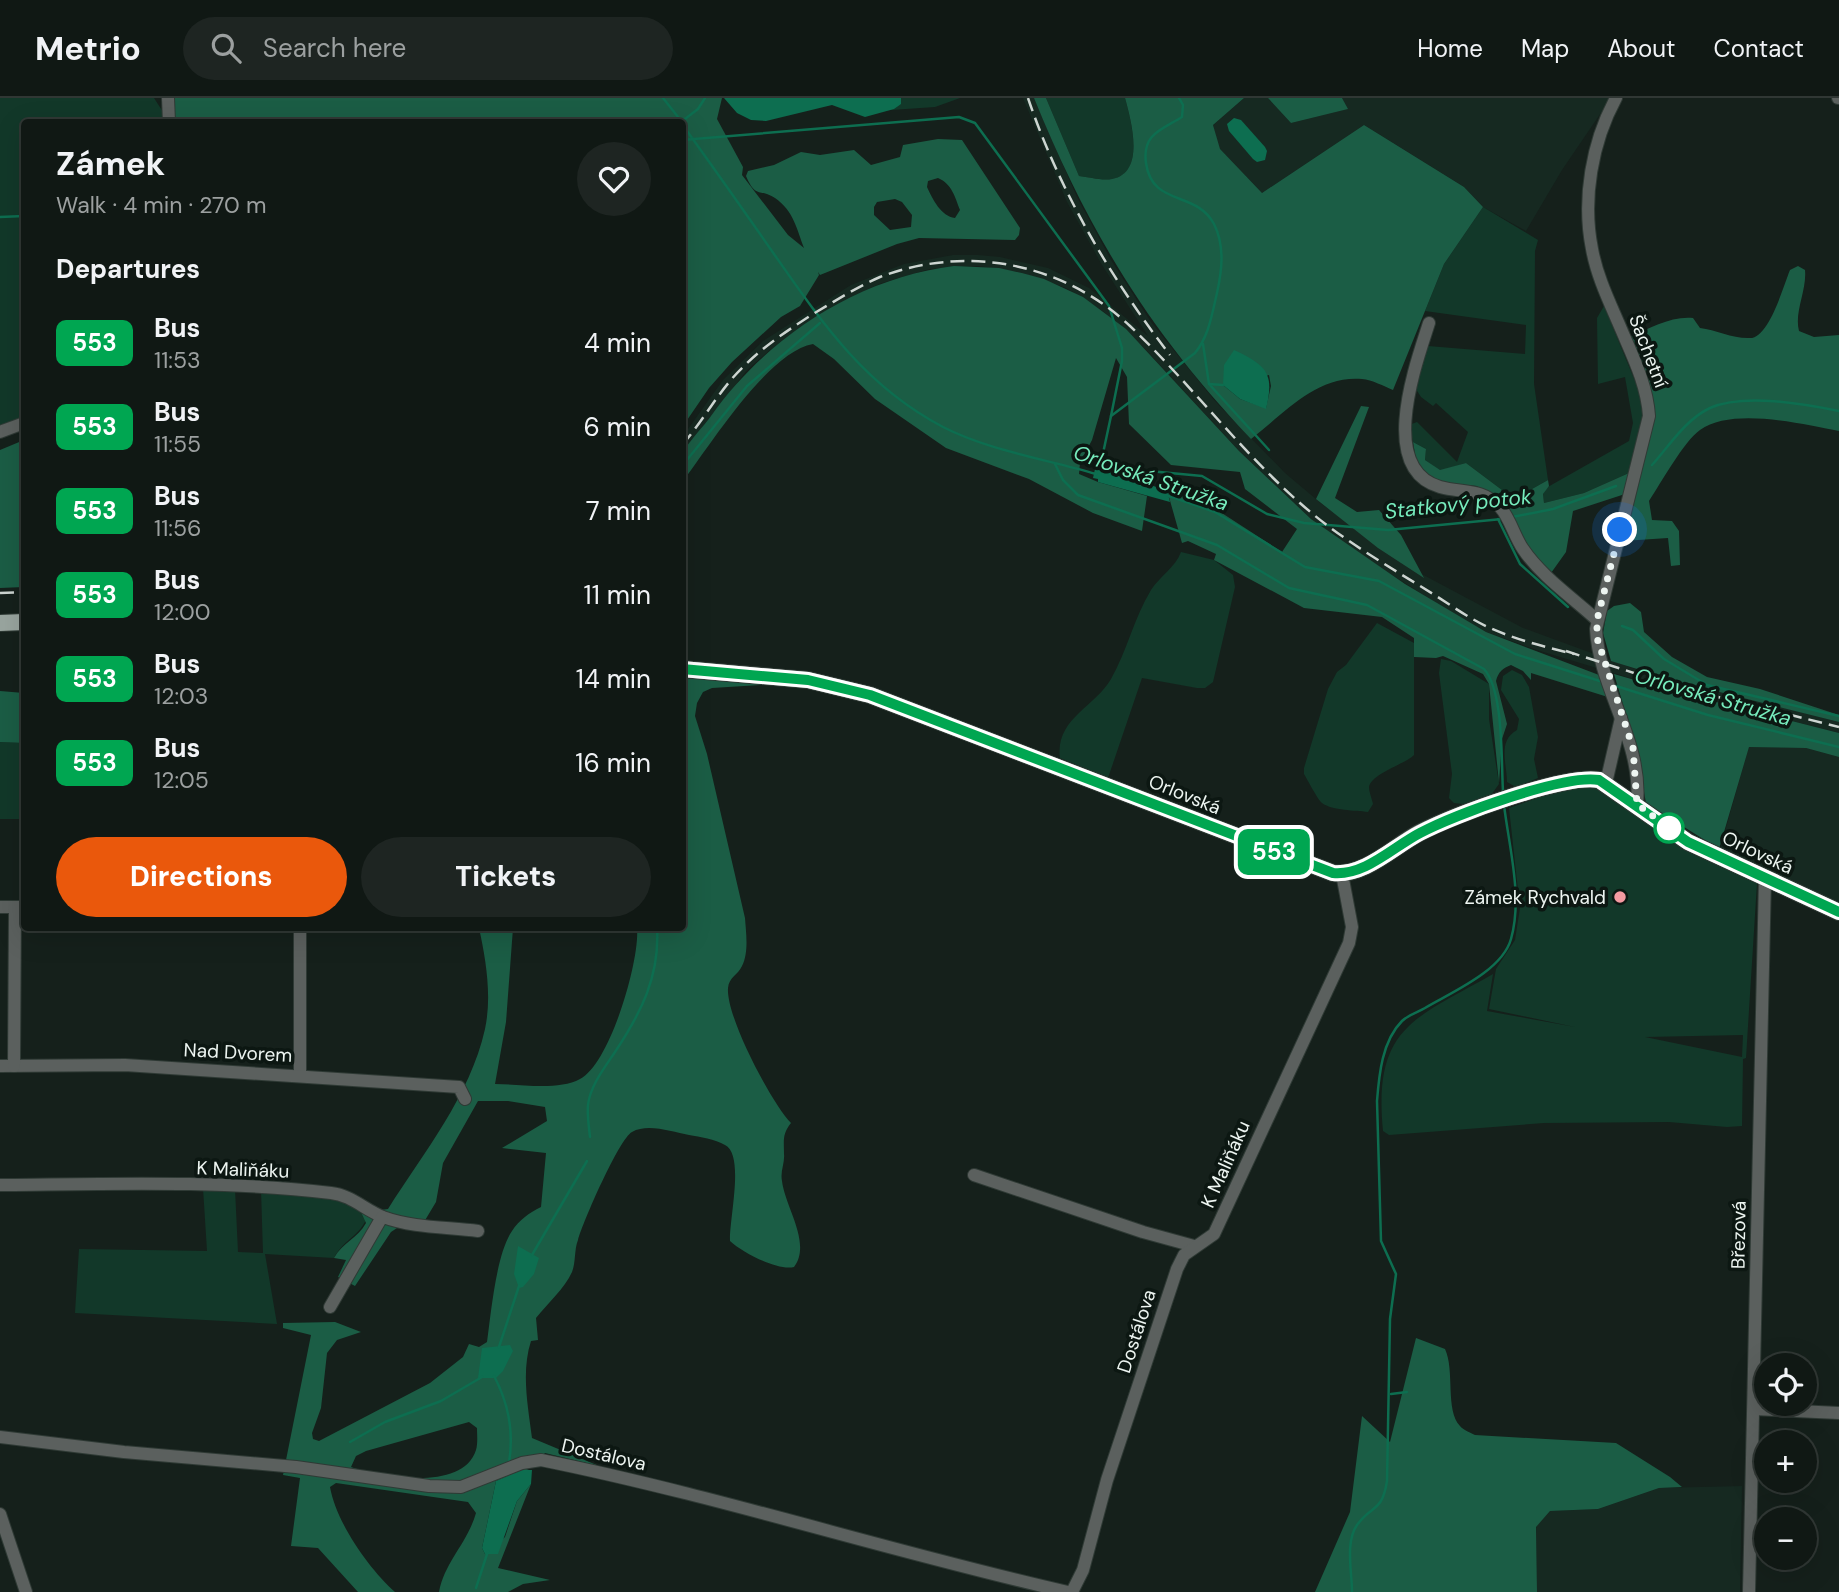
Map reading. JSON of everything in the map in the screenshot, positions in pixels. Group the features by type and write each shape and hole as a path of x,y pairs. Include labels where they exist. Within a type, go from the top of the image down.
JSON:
{"main road":[{"path":"0,623 21,622"},
{"name":"Orlovská","path":"686,669 808,680 870,695 1313,867 1342,874 1373,862 1440,823 1568,781 1587,778 1606,783 1688,842 1839,912"}],"street":[{"path":"168,98 169,119"},
{"name":"Šachetní","path":"1616,98 1597,140 1592,165 1589,212 1591,248 1599,275 1642,381 1648,399 1649,416 1597,620 1599,649 1633,748 1637,804"},
{"path":"1429,323 1410,383 1406,406 1407,445 1412,466 1424,478 1438,486 1476,491 1484,495 1506,518 1532,561 1597,620"},
{"path":"0,432 21,423"},
{"path":"1606,783 1621,717"},
{"name":"K Maliňáku","path":"1194,1246 1214,1234 1349,943 1352,927 1342,874"},
{"name":"Březová","path":"1755,1353 1765,878"},
{"path":"0,907 20,907 14,1066"},
{"path":"300,931 300,1075"},
{"name":"Nad Dvorem","path":"0,1066 125,1065 300,1075 459,1087 465,1099"},
{"path":"974,1175 1143,1232 1194,1246"},
{"name":"K Maliňáku","path":"0,1185 247,1187 334,1193 354,1200 382,1217 411,1225 478,1231"},
{"path":"330,1307 382,1217"},
{"name":"Dostálova","path":"0,1437 124,1452 296,1467 429,1486 461,1487 522,1463 541,1460 782,1516 966,1569 1070,1592 1083,1570 1107,1480 1177,1269 1184,1255 1194,1246"},
{"name":"Březová","path":"1749,1592 1754,1409"},
{"path":"1817,1412 1839,1413"},
{"path":"0,1514 26,1592"}],"shaded area":[{"path":"0,98 154,98 163,112 163,119 21,119 21,421 0,430"},
{"path":"168,98 722,98 717,119 743,167 742,175 788,235 804,248 787,209 770,195 752,188 746,176 748,171 774,165 801,152 820,155 854,150 871,165 900,157 903,145 938,139 962,140 1020,228 1015,240 919,238 820,275 818,272 819,275 800,306 781,317 732,362 709,388 686,422 686,119 169,119","holes":["938,178 947,184 960,210 955,218 942,211 927,187 928,181","895,199 902,202 912,215 911,227 890,230 874,215 877,202"]},
{"path":"724,98 901,98 901,104 894,109 865,117 832,105 766,121 751,120 737,113"},
{"path":"901,98 960,98 935,107 877,111 894,109"},
{"path":"1023,98 1034,98 1077,197 1111,260 1151,322 1215,401 1285,473 1323,505 1416,571 1523,628 1638,670 1839,722 1839,733 1673,691 1537,650 1486,632 1455,615 1356,552 1311,519 1239,451 1144,348 1104,312 1066,288 1022,273 978,266 930,269 882,283 856,295 770,350 747,370 686,449 686,432 723,380 763,341 851,285 904,264 953,255 978,255 1048,268 1089,288 1148,336 1102,265 1067,202"},
{"path":"1034,98 1046,98 1079,176 1104,180 1123,175 1133,157 1134,144 1125,98 1244,98 1213,125 1220,149 1262,193 1364,125 1464,187 1483,207 1444,264 1393,390 1362,379 1345,379 1330,383 1302,398 1251,439 1182,360 1126,280 1077,194","holes":["1269,375 1271,386 1266,408 1240,399 1223,385"]},
{"path":"1046,98 1125,98 1134,145 1133,157 1123,175 1112,179 1079,176"},
{"path":"1244,98 1268,98 1291,123 1347,109 1342,98 1611,98 1562,170 1526,231 1483,207 1464,187 1364,125 1262,193 1219,149 1213,125"},
{"path":"1268,98 1342,98 1348,109 1291,123"},
{"path":"1234,118 1241,120 1265,147 1265,160 1257,162 1253,159 1229,131 1227,124"},
{"path":"1483,207 1538,240 1535,251 1534,384 1548,480 1514,499 1466,463 1440,471 1425,460 1426,449 1413,442 1409,425 1417,422 1457,462 1468,432 1436,403 1433,406 1421,397 1414,386 1428,346 1525,354 1526,325 1425,311 1444,264"},
{"path":"954,266 999,268 1044,279 1083,297 1126,329 1239,451 1311,519 1405,584 1486,632 1599,675 1611,698 1531,673 1531,680 1523,671 1511,665 1503,669 1496,681 1507,724 1502,739 1499,783 1489,684 1483,674 1443,656 1414,657 1414,638 1382,617 1304,608 1214,560 1216,554 1188,541 1182,543 1167,490 1211,506 1282,552 1297,529 1245,489 1240,472 1171,465 1129,424 1127,377 1116,358 1092,440 1080,463 1079,474 1147,496 1142,531 1093,513 1029,479 946,448 875,399 834,359 813,344 796,351 759,381 686,477 687,446 734,387 759,361 817,316 849,298 883,283"},
{"path":"1798,266 1805,270 1798,316 1799,331 1814,337 1839,335 1839,431 1749,418 1730,419 1700,430 1680,453 1649,501 1652,520 1672,521 1679,531 1680,565 1671,566 1668,538 1623,541 1650,435 1630,337 1661,323 1685,318 1693,318 1700,328 1731,336 1757,336 1769,321 1790,270"},
{"path":"1604,306 1642,398 1644,419 1629,473 1584,493 1544,503 1543,494 1546,488 1629,441 1633,423 1625,377 1598,384 1597,318"},
{"path":"1234,350 1254,360 1265,372 1269,387 1266,409 1240,399 1223,385 1224,365"},
{"path":"1361,406 1369,407 1335,498 1357,512 1379,510 1401,535 1424,578 1378,548 1316,499"},
{"path":"21,441 21,587 0,588 0,450"},
{"path":"1413,442 1426,449 1425,460 1440,470 1466,463 1514,499 1548,480 1549,486 1543,494 1544,503 1584,493 1629,473 1625,494 1573,511 1566,552 1551,573 1525,548 1502,507 1477,486 1446,483 1427,475 1417,465"},
{"path":"1095,469 1167,490 1170,502 1098,482 1098,479 1093,478"},
{"path":"1181,552 1214,560 1233,575 1235,587 1213,682 1205,688 1197,688 1142,678 1108,778 1060,758 1063,733 1111,679 1145,601"},
{"path":"1630,603 1641,612 1644,632 1672,657 1707,677 1760,689 1839,715 1839,722 1676,681 1611,661 1603,633 1607,611 1614,606"},
{"path":"1377,623 1414,643 1414,755 1371,782 1369,789 1373,804 1368,812 1332,808 1318,798 1304,774 1304,768 1328,689 1337,672 1346,665"},
{"path":"1441,659 1451,661 1489,684 1489,719 1499,784 1491,795 1463,804 1454,803 1449,798 1452,774 1439,673"},
{"path":"1512,670 1522,675 1529,687 1538,737 1534,759 1538,778 1516,787 1507,782 1504,753 1507,740 1517,730 1519,719 1501,690 1503,676"},
{"path":"1614,674 1839,733 1839,757 1806,748 1749,747 1719,849 1646,803 1636,748"},
{"path":"686,678 777,684 712,688 703,692 697,703 695,716 707,754 745,918 746,955 729,984 729,1001 751,1058 772,1097 791,1123 784,1138 782,1177 799,1236 799,1257 794,1267 787,1268 752,1256 730,1241 735,1174 731,1151 725,1145 707,1138 660,1129 645,1128 632,1132 619,1149 581,1230 569,1278 536,1318 538,1340 531,1341 526,1365 532,1438 599,1466 545,1453 529,1469 496,1481 482,1548 485,1554 505,1537 517,1501 531,1484 498,1568 550,1580 523,1584 508,1592 439,1592 446,1571 476,1513 468,1502 336,1483 330,1487 346,1530 375,1571 395,1592 358,1592 318,1548 291,1546 300,1478 283,1475 311,1335 283,1328 283,1323 335,1322 361,1332 337,1340 327,1353 321,1408 312,1433 313,1439 319,1441 430,1383 463,1357 469,1344 479,1347 487,1342 495,1285 506,1241 525,1217 541,1207 546,1153 502,1148 547,1121 545,1107 508,1101 478,1101 443,1163 436,1202 424,1222 412,1218 391,1232 355,1286 338,1277 346,1260 334,1258 366,1223 362,1214 388,1209 444,1123 469,1077 485,1029 488,1004 486,965 480,931 513,931 506,1022 495,1084 561,1085 580,1079 591,1070 602,1054 621,1010 637,943 637,931 686,931","holes":["469,1422 477,1428 476,1450 468,1463 455,1472 439,1476 400,1477 351,1467 356,1456 366,1451"]},
{"path":"0,691 21,693 21,743 0,742"},
{"path":"0,742 21,743 21,828 19,819 0,819"},
{"path":"1749,746 1806,748 1839,757 1839,907 1720,849"},
{"path":"1587,786 1609,792 1689,852 1757,883 1746,1058 1743,1059 1742,1126 1669,1122 1544,1123 1389,1135 1383,1131 1382,1096 1385,1069 1393,1047 1405,1030 1421,1016 1493,974 1487,1011 1575,1027 1489,1009 1496,969 1515,940 1520,908 1509,808 1551,793","holes":["1743,1035 1742,1057 1645,1037"]},
{"path":"203,1188 235,1189 238,1252 263,1253 261,1190 330,1195 369,1211 363,1226 334,1258 265,1254 277,1324 75,1313 79,1249 207,1251"},
{"path":"518,1246 539,1258 534,1274 519,1288 514,1274"},
{"path":"1416,1338 1445,1349 1455,1419 1465,1430 1475,1435 1616,1443 1682,1487 1659,1488 1598,1509 1550,1511 1536,1527 1537,1592 1315,1592 1350,1512 1362,1416 1390,1442"},
{"path":"510,1345 513,1351 503,1371 496,1378 478,1378 482,1348"},
{"path":"523,1470 532,1470 531,1484 517,1501 498,1554 485,1554 482,1548 496,1481"},
{"path":"1742,1486 1740,1592 1537,1592 1536,1526 1550,1511 1598,1509 1659,1488"}],"waterway":[{"name":"Orlovská Stružka","path":"663,98 680,119"},
{"path":"685,119 698,109 705,98"},
{"path":"1099,472 1111,416 1195,353 1212,317 1222,258 1214,224 1197,206 1165,193 1157,186 1150,177 1146,163 1150,139 1182,117 1183,105 1179,98"},
{"path":"686,140 959,117 975,123 1109,306 1122,348 1111,416"},
{"name":"Orlovská Stružka","path":"686,130 828,329 868,373 891,393 915,411 961,435 1096,474"},
{"path":"0,217 21,216"},
{"path":"686,461 747,386 820,323"},
{"path":"1203,344 1209,384 1269,450"},
{"path":"1209,384 1223,385"},
{"name":"Statkový potok","path":"1652,465 1678,433 1710,408 1740,401 1774,401 1839,411"},
{"path":"1055,464 1063,480 1078,495 1217,545 1289,588 1367,605 1484,669 1495,693 1498,709 1503,791"},
{"name":"Statkový potok","path":"1109,474 1128,469 1202,476 1267,514 1304,523 1388,530 1502,519"},
{"name":"Statkový potok","path":"1512,517 1553,509 1616,486"},
{"name":"Orlovská Stružka","path":"1166,495 1215,512 1305,567 1379,581 1515,654 1603,682"},
{"path":"1498,519 1520,564 1568,607"},
{"path":"1622,626 1633,630 1664,659 1707,685 1839,716"},
{"name":"Orlovská Stružka","path":"1613,685 1708,715 1839,747"},
{"path":"1352,1592 1350,1548 1353,1532 1362,1518 1379,1503 1387,1481 1390,1319 1396,1274 1381,1241 1377,1101 1381,1070 1390,1038 1402,1021 1487,971 1506,950 1511,939 1516,906 1504,805"},
{"path":"590,1137 589,1098 598,1077 641,1008 652,978 657,931"},
{"path":"532,1255 587,1161"},
{"path":"499,1347 519,1286"},
{"path":"494,1376 509,1418 509,1463"},
{"path":"350,1442 385,1422 441,1401 482,1377"},
{"path":"1391,1394 1407,1392"},
{"path":"476,1588 488,1551"}],"railway":[{"path":"1028,98 1055,166 1088,232 1127,296 1170,355"},
{"path":"686,440 726,385 751,359 794,326 854,290 880,277 913,267 980,261 1012,266 1044,274 1075,287 1104,304 1153,349 1289,493 1343,536 1483,624 1521,640 1574,654"},
{"path":"0,593 21,592"},
{"path":"1566,651 1674,686 1839,727"}],"bus line":[{"name":"553","path":"686,669 808,680 870,695 1333,873 1350,872 1373,862 1440,823 1499,802 1558,783 1583,778 1599,780 1688,842 1839,912"}],"place":[{"name":"Zámek Rychvald","path":"1620,897"}],"route":[{"path":"1620,530 1597,620 1597,638 1633,748 1637,804 1669,828"}]}
